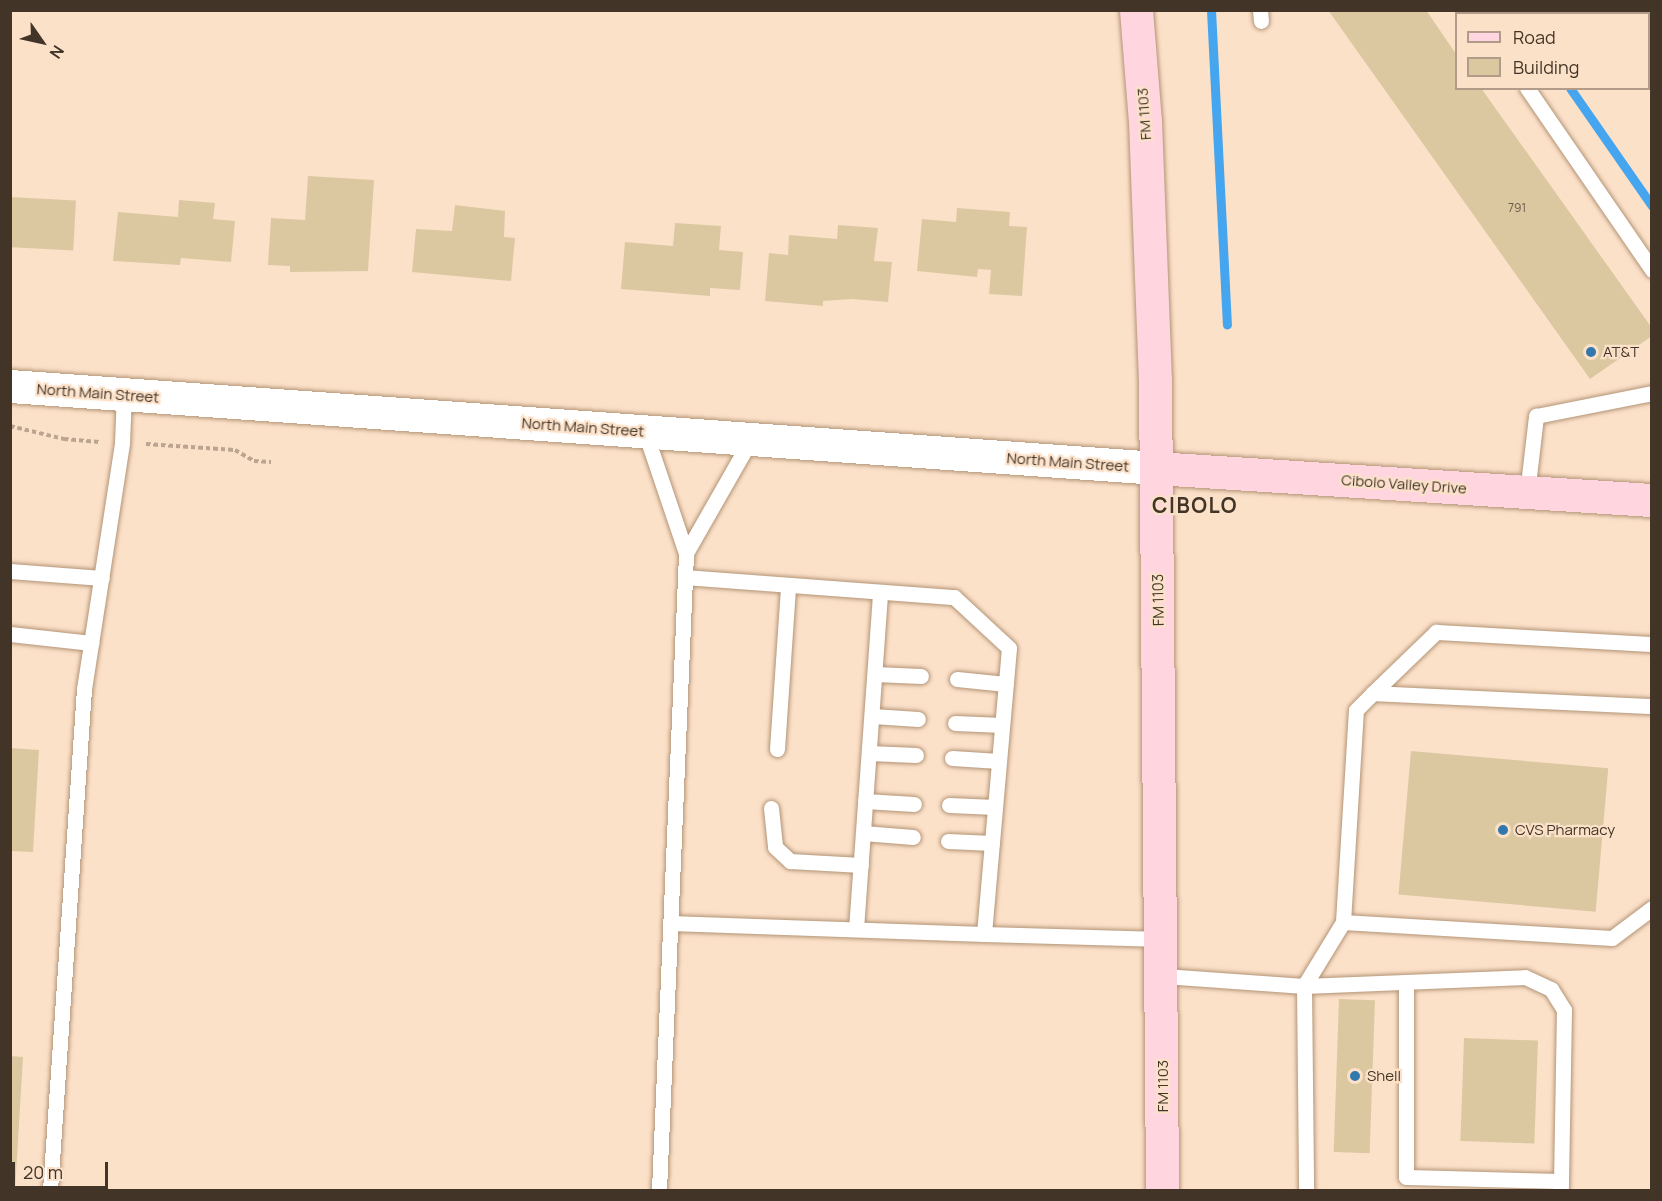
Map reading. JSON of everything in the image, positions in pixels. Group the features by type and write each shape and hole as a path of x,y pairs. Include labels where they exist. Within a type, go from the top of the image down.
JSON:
{"main road":[{"name":"FM 1103","path":"1136,10 1145,121 1156,468 1164,976 1162,1191"},
{"name":"Cibolo Valley Drive","path":"1156,468 1652,500"}],"street":[{"name":"North Main Street","path":"10,386 1156,468"}],"lane":[{"path":"1528,90 1652,270"},
{"path":"1527,493 1536,416 1652,393"},
{"path":"50,1191 84,689 102,578 124,394"},
{"path":"645,432 686,553 659,1191"},
{"path":"686,553 751,439"},
{"path":"10,571 102,578"},
{"path":"685,577 954,597 1009,648 984,934"},
{"path":"777,749 788,586"},
{"path":"856,929 880,593"},
{"path":"1306,1191 1304,986 1343,922 1356,710 1436,632 1652,644"},
{"path":"10,634 92,643"},
{"path":"875,674 921,676"},
{"path":"957,679 1006,684"},
{"path":"1373,693 1652,706"},
{"path":"872,716 918,719"},
{"path":"955,723 1002,725"},
{"path":"869,753 916,755"},
{"path":"952,758 999,761"},
{"path":"866,801 914,804"},
{"path":"949,805 994,807"},
{"path":"771,808 775,847 790,861 861,865"},
{"path":"863,834 913,837"},
{"path":"948,841 992,843"},
{"path":"1343,922 1612,938 1652,908"},
{"path":"670,923 1163,939"},
{"path":"1164,976 1304,986 1525,977 1551,988 1563,1010 1561,1186 1406,1178 1406,982"}],"building":[{"path":"1328,10 1426,10 1455,53 1455,90 1482,90 1652,328 1652,336 1590,379"},
{"path":"308,176 374,180 368,271 290,272 290,266 268,265 271,218 305,220"},
{"path":"10,197 76,200 73,250 10,247"},
{"path":"179,200 215,203 213,219 235,221 231,262 181,258 180,265 113,261 118,212 178,217"},
{"path":"455,205 505,211 504,237 515,238 511,281 412,272 416,229 452,231"},
{"path":"957,208 1010,212 1009,226 1027,227 1022,296 989,294 991,270 978,269 977,277 917,271 922,219 956,222"},
{"path":"675,223 721,226 719,250 743,252 740,290 710,288 710,296 621,289 625,242 673,246"},
{"path":"838,225 878,228 874,261 892,262 888,302 852,299 823,301 823,306 765,301 769,253 788,255 789,235 837,239"},
{"path":"10,748 39,750 33,852 10,851"},
{"name":"CVS Pharmacy","path":"1411,751 1608,768 1596,912 1398,894"},
{"name":"Shell","path":"1339,999 1375,1000 1370,1153 1334,1152"},
{"path":"1464,1038 1538,1041 1534,1144 1460,1141"},
{"path":"10,1056 23,1057 15,1190 10,1190"}],"waterway":[{"path":"1211,10 1227,325"},
{"path":"1571,90 1652,206"}],"place":[{"name":"AT&T","path":"1591,352"},
{"name":"CVS Pharmacy","path":"1503,830"},
{"name":"Shell","path":"1355,1076"}],"district":[{"name":"CIBOLO","path":"1195,505"}]}
